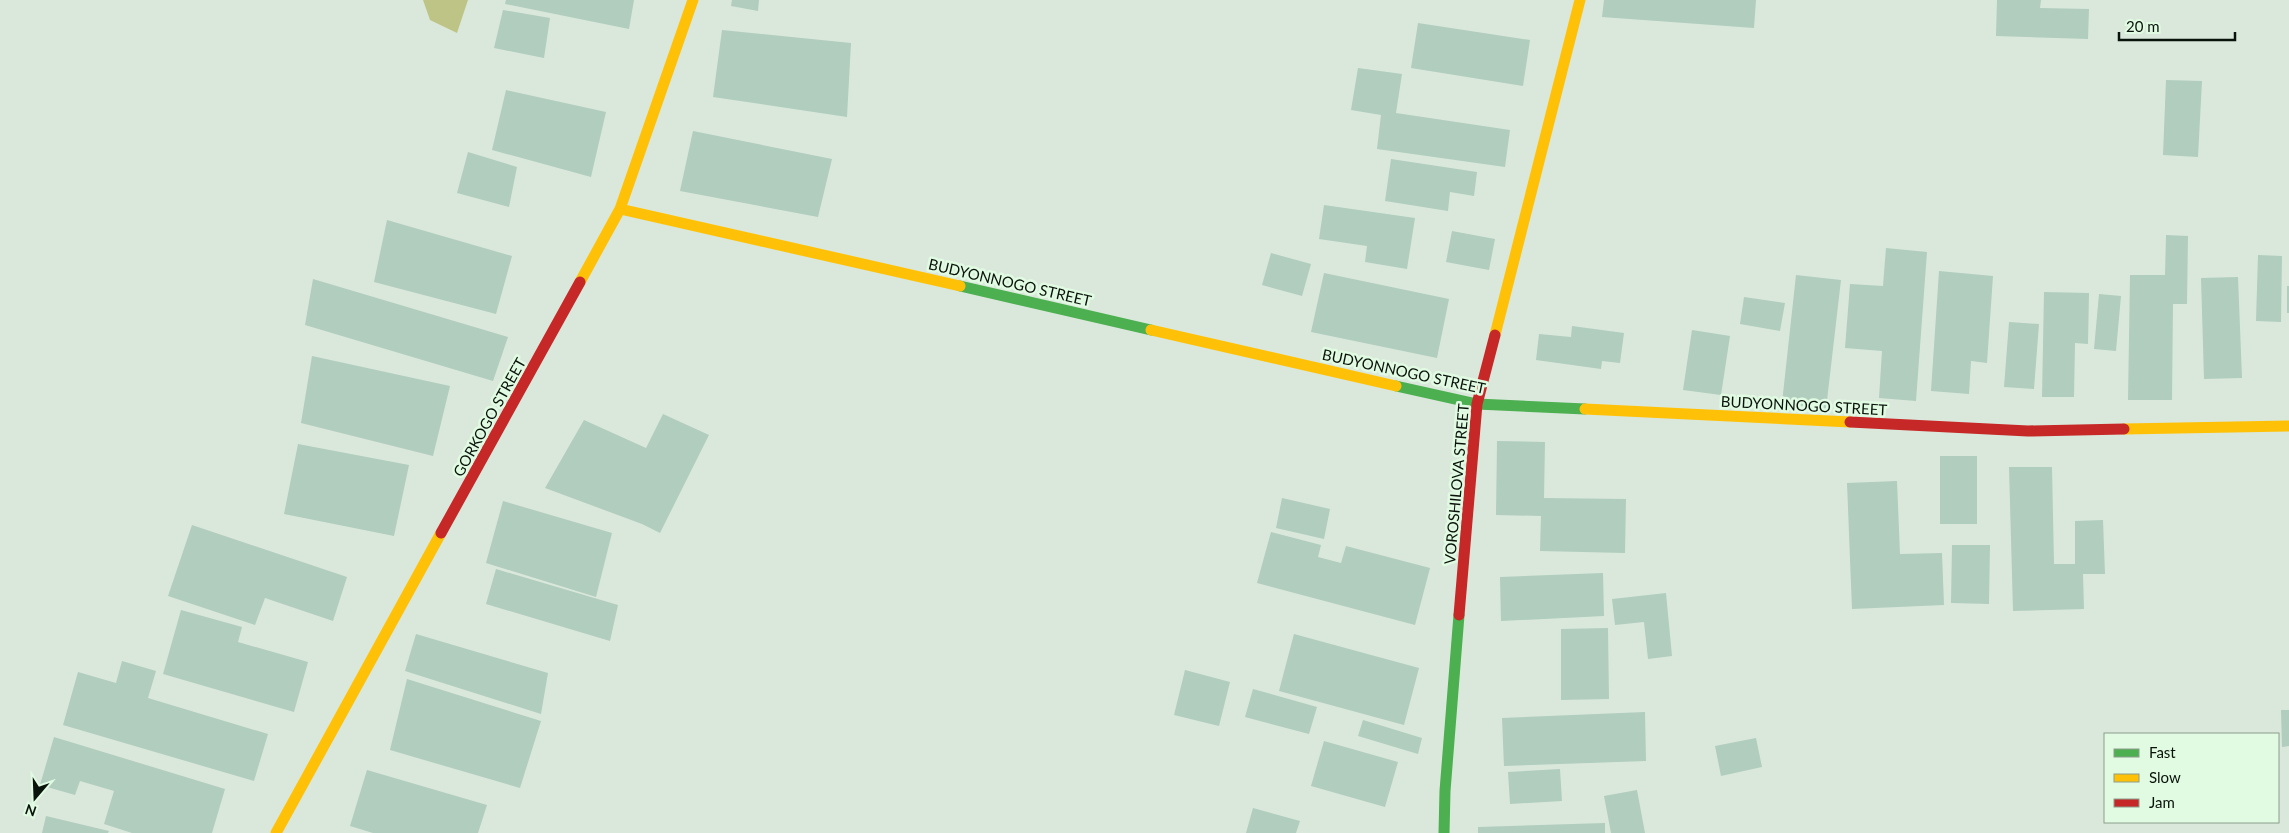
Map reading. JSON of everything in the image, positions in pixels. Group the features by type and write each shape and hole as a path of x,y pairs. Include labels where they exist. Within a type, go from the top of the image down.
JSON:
{"street":[{"name":"GORKOGO STREET","path":"276,833 620,209 694,0"},
{"name":"VOROSHILOVA STREET","path":"1444,833 1446,772 1477,404 1580,0"},
{"name":"BUDYONNOGO STREET","path":"620,209 1477,404 2028,431 2289,426"}],"green space":[{"path":"423,0 468,0 457,33 430,20"}],"building":[{"path":"506,0 634,0 629,29 505,4"},
{"path":"732,0 759,0 758,11 731,6"},
{"path":"1604,0 1756,0 1754,28 1602,17"},
{"path":"1997,0 2041,0 2040,8 2089,9 2088,39 1996,36"},
{"path":"503,10 550,18 544,58 494,48"},
{"path":"1418,23 1530,40 1523,86 1411,68"},
{"path":"722,30 851,43 847,117 713,97"},
{"path":"1358,68 1402,74 1396,113 1510,130 1505,167 1377,149 1381,115 1351,110"},
{"path":"2166,80 2202,81 2198,157 2163,155"},
{"path":"506,90 606,112 591,177 492,150"},
{"path":"693,131 832,159 818,217 680,191"},
{"path":"468,152 517,167 509,207 457,193"},
{"path":"1391,159 1477,172 1474,196 1450,192 1448,211 1385,201"},
{"path":"1324,205 1415,218 1407,269 1365,262 1367,246 1319,239"},
{"path":"387,220 512,256 496,314 374,282"},
{"path":"1452,231 1495,239 1489,270 1446,262"},
{"path":"2166,235 2188,236 2187,304 2173,304 2172,400 2128,400 2130,275 2165,275"},
{"path":"1886,248 1927,252 1916,401 1879,398 1882,351 1845,348 1850,284 1883,286"},
{"path":"1271,253 1311,264 1302,296 1262,285"},
{"path":"2258,255 2282,256 2281,322 2256,321"},
{"path":"1939,271 1993,276 1987,363 1971,361 1969,394 1931,391"},
{"path":"1324,273 1449,299 1437,358 1311,332"},
{"path":"1796,275 1841,280 1826,409 1782,403"},
{"path":"2238,277 2242,378 2204,379 2201,278"},
{"path":"313,279 508,337 493,381 305,325"},
{"path":"2287,286 2289,286 2289,313 2287,313"},
{"path":"2044,292 2089,293 2088,344 2075,343 2074,397 2042,397"},
{"path":"2099,294 2121,296 2116,351 2094,349"},
{"path":"1744,297 1785,303 1780,331 1740,324"},
{"path":"2009,322 2039,324 2034,389 2004,387"},
{"path":"1572,326 1624,333 1620,363 1602,361 1601,369 1536,360 1539,334 1571,337"},
{"path":"1692,330 1730,336 1721,395 1683,390"},
{"path":"312,356 450,386 433,456 301,423"},
{"path":"663,414 709,435 660,533 642,524 545,488 584,420 646,448"},
{"path":"1497,441 1545,442 1544,498 1626,499 1625,553 1540,551 1541,516 1496,515"},
{"path":"298,444 409,465 394,536 284,514"},
{"path":"1940,456 1977,456 1977,524 1940,524"},
{"path":"2009,467 2052,467 2054,564 2075,564 2075,521 2103,520 2105,574 2083,574 2084,609 2013,611"},
{"path":"1897,481 1900,554 1942,553 1944,605 1852,609 1847,483"},
{"path":"1282,498 1330,509 1324,539 1276,528"},
{"path":"503,501 612,533 596,597 486,563"},
{"path":"192,525 347,577 333,621 265,598 255,625 168,596"},
{"path":"1271,532 1321,545 1318,557 1341,563 1346,546 1430,568 1415,625 1257,583"},
{"path":"1952,545 1990,545 1989,604 1951,603"},
{"path":"496,569 618,605 610,641 486,604"},
{"path":"1603,573 1604,616 1501,621 1500,577"},
{"path":"1666,593 1672,656 1648,659 1644,622 1615,625 1612,599"},
{"path":"181,610 242,627 238,642 308,662 294,712 163,674"},
{"path":"1608,628 1609,699 1561,700 1561,629"},
{"path":"416,634 548,673 541,714 405,671"},
{"path":"1294,634 1419,668 1404,725 1279,691"},
{"path":"122,661 156,671 148,698 268,734 254,781 63,725 78,672 116,683"},
{"path":"1185,670 1230,682 1219,726 1174,715"},
{"path":"407,679 541,721 520,788 390,750"},
{"path":"1253,689 1317,707 1309,734 1245,717"},
{"path":"2281,710 2289,710 2289,746 2282,747"},
{"path":"1645,712 1646,761 1504,766 1502,718"},
{"path":"1363,720 1422,738 1418,754 1358,736"},
{"path":"54,737 225,789 212,833 132,833 104,824 114,791 80,781 75,795 40,785"},
{"path":"1756,738 1762,767 1721,776 1715,746"},
{"path":"1324,741 1398,762 1385,807 1311,786"},
{"path":"1560,769 1562,801 1510,804 1508,772"},
{"path":"367,770 487,805 478,833 373,833 350,826"},
{"path":"1637,790 1645,833 1611,833 1604,796"},
{"path":"1253,808 1300,821 1296,833 1246,833"},
{"path":"46,816 109,831 108,833 42,833"},
{"path":"1605,823 1605,833 1478,833 1478,827"}],"traffic: fast":[{"path":"960,286 1151,330"},
{"path":"1396,386 1477,404 1585,409"},
{"path":"1444,833 1445,791 1459,615"}],"traffic: slow":[{"path":"580,282 620,209 693,0"},
{"path":"1495,335 1580,0"},
{"path":"620,209 960,286"},
{"path":"1151,330 1396,386"},
{"path":"1585,409 1850,422"},
{"path":"2124,429 2289,426"},
{"path":"276,833 441,533"}],"traffic: jam":[{"path":"441,533 580,282"},
{"path":"1459,615 1477,404 1495,335"},
{"path":"1850,422 2028,431 2124,429"}]}
